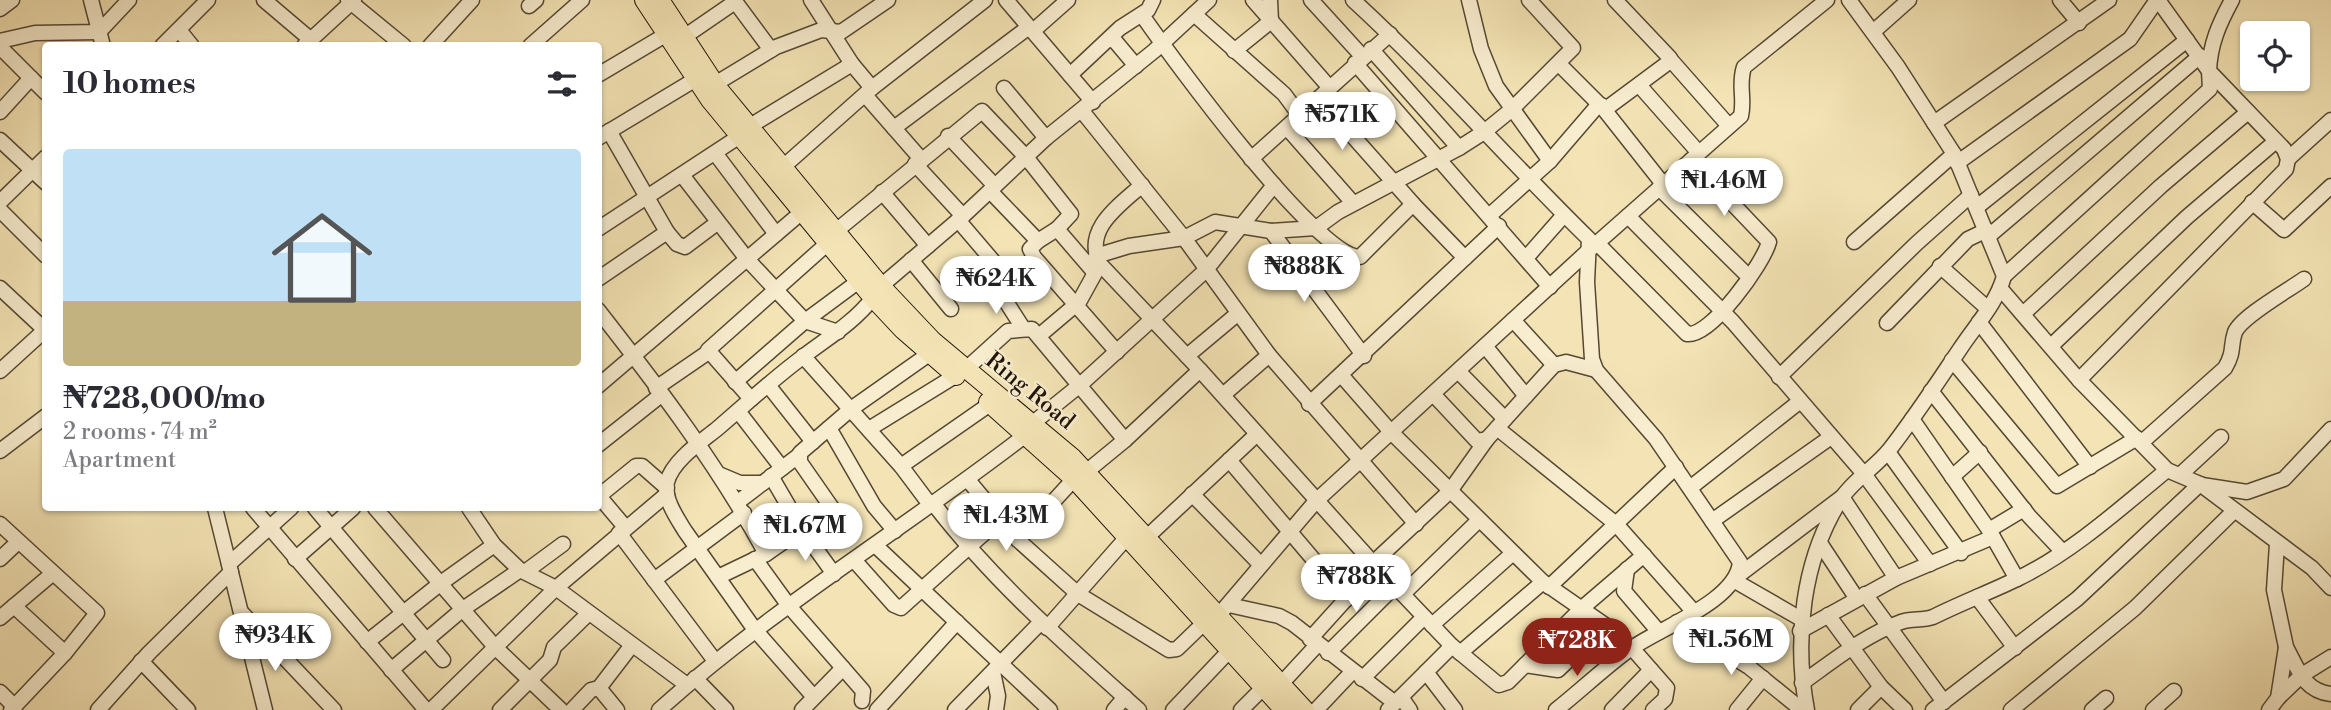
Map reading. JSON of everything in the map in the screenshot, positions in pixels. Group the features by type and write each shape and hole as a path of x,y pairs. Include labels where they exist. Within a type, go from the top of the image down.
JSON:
{"main road":[{"name":"Ring Road","path":"644,0 715,84 802,212 832,237 929,354 960,372 1030,428 1080,475 1137,537 1217,614 1273,686 1284,710"},
{"name":"Ring Road","path":"660,0 696,79 783,167 859,281 877,292 925,333 990,404 1030,428"},
{"name":"Ring Road","path":"1217,614 1231,649 1305,710"}],"street":[{"path":"0,9 12,0"},
{"path":"91,0 101,39"},
{"path":"101,39 129,0"},
{"path":"166,42 190,21 189,7 208,0"},
{"path":"264,0 304,42"},
{"path":"434,42 472,0"},
{"path":"535,42 582,0"},
{"path":"811,0 894,128 993,261"},
{"path":"715,84 771,50 821,30 841,32 872,5 888,0"},
{"path":"783,167 869,92 985,0"},
{"path":"1006,0 1070,75 1087,106 1142,185 1184,238 1236,315 1309,404 1416,524"},
{"path":"894,128 1068,0"},
{"path":"1070,75 1120,28 1142,15 1153,0"},
{"path":"255,511 428,710 556,588 667,491 677,466 699,444 803,356 860,315 877,292 1046,138 1162,44 1209,0"},
{"path":"1253,0 1330,88"},
{"path":"1270,0 1271,21"},
{"path":"1311,0 1363,56 1459,148"},
{"path":"1353,0 1390,34 1589,239 1592,247 1591,344 1596,370 1676,467 1740,562 1737,578"},
{"path":"1483,0 1470,5 1487,67 1511,110 1550,161"},
{"path":"1097,264 1129,246 1184,238 1215,222 1272,231 1316,228 1391,181 1459,148 1511,110 1573,48 1529,0"},
{"path":"1615,0 1729,126"},
{"path":"968,480 1018,540 1077,594 1169,650 1177,649 1217,614 1316,501 1592,247 1741,116 1744,102 1739,82 1744,67 1827,0"},
{"path":"1849,0 1873,32 1955,158 1988,233 2002,282 2023,314 2079,380 2173,473 2200,484 2247,492 2284,479 2331,429"},
{"path":"1873,32 1909,0"},
{"path":"2060,0 2079,23"},
{"path":"1934,123 2109,0"},
{"path":"1854,242 1955,158 2130,38 2157,0 2209,71 2276,141 2288,159"},
{"path":"1556,710 1630,649 1694,612 1842,496 1888,452 1979,322 2002,282 2204,97 2210,89 2209,71 2213,41 2232,0"},
{"path":"308,42 351,1 399,42"},
{"path":"602,73 735,1 771,50"},
{"path":"1194,14 1284,94 1301,117"},
{"path":"1142,15 1251,159 1316,228 1349,254 1360,257 1413,204"},
{"path":"1234,51 1271,21"},
{"path":"179,30 189,42"},
{"path":"0,41 35,33 101,39"},
{"path":"1251,159 1288,129 1363,56 1390,34"},
{"path":"1110,40 1115,41 1136,66"},
{"path":"1779,377 1917,243 2060,141 2187,40"},
{"path":"0,47 42,89"},
{"path":"1363,56 1438,157 1550,287"},
{"path":"1887,323 1968,239 1988,233 2078,161 2200,56"},
{"path":"1309,404 1364,356 1465,258 1530,181 1601,106 1610,106 1670,60"},
{"path":"602,226 745,131 852,64"},
{"path":"1559,64 1601,106 1661,186 1748,276"},
{"path":"0,112 31,78"},
{"path":"696,79 604,134 677,244 685,247 717,223"},
{"path":"1592,247 1687,334 1695,334 1724,313 1769,246 1768,238 1695,156 1639,85"},
{"path":"1004,88 1046,138"},
{"path":"1320,99 1391,181 1465,258"},
{"path":"602,441 707,353 882,192 982,111 1070,209 1071,215 1057,229 1030,249 1034,257 1117,352"},
{"path":"2023,314 2161,186 2248,112"},
{"path":"2079,380 2286,169 2288,159 2331,120"},
{"path":"1288,129 1353,203"},
{"path":"948,136 1038,241"},
{"path":"0,140 42,180"},
{"path":"2060,141 2078,161"},
{"path":"2051,346 2187,217 2276,141"},
{"path":"715,153 776,234"},
{"path":"0,202 42,161"},
{"path":"682,175 747,260 805,321 838,332"},
{"path":"1040,335 1076,304 1097,264 1099,224 1142,185"},
{"path":"659,710 755,630 968,480 1030,428 1206,270 1274,185"},
{"path":"2252,202 2284,230 2331,186"},
{"path":"882,192 928,246"},
{"path":"0,211 42,252"},
{"path":"602,382 802,212"},
{"path":"1527,258 1564,215"},
{"path":"1628,216 1724,313 1864,474 1930,564"},
{"path":"1057,229 1097,264 1200,369 1316,501 1456,650 1499,685 1508,682 1581,609 1644,555"},
{"path":"1272,231 1364,356"},
{"path":"602,276 667,232"},
{"path":"911,260 951,309"},
{"path":"1940,266 1987,308"},
{"path":"1952,360 2057,486 2139,440 2225,368 2233,354 2235,332 2244,321 2304,279"},
{"path":"736,382 805,321 859,281"},
{"path":"996,286 1023,328"},
{"path":"0,288 42,326"},
{"path":"602,315 720,475 741,508 761,557 789,606 864,692 862,707"},
{"path":"1187,356 1236,315"},
{"path":"1513,320 1554,365"},
{"path":"1979,322 2090,467"},
{"path":"869,429 960,372 1008,331 1023,328 1032,329 1040,335 1125,440"},
{"path":"602,333 614,330"},
{"path":"0,371 42,334"},
{"path":"1485,346 1526,396"},
{"path":"707,353 751,399"},
{"path":"654,580 697,547 741,508 772,475 851,409 929,354"},
{"path":"1223,395 1269,355"},
{"path":"803,356 901,466 968,548 1044,625 1139,710"},
{"path":"1318,646 1347,598 1375,565 1450,491 1496,429 1554,365 1566,362 1596,370"},
{"path":"1018,540 1080,475 1125,440 1200,369"},
{"path":"1458,370 1496,429 1616,524 1694,612"},
{"path":"1342,376 1391,432 1513,553 1546,584 1605,625 1651,670 1668,693 1653,710"},
{"path":"768,385 813,442"},
{"path":"1931,391 2024,509 2062,550"},
{"path":"1433,394 1477,441 1496,429"},
{"path":"1690,488 1799,402"},
{"path":"901,466 990,404"},
{"path":"738,411 803,531 834,574"},
{"path":"0,451 42,419"},
{"path":"1912,419 1991,534 2017,579"},
{"path":"829,428 874,506 895,531"},
{"path":"956,710 1137,537 1192,494 1257,434"},
{"path":"1712,521 1831,437"},
{"path":"1802,683 1888,627 1905,620 1920,621 1933,617 2017,579 2095,528 2221,437"},
{"path":"1888,452 1961,553"},
{"path":"1952,477 1980,452"},
{"path":"718,577 761,557 803,531 832,508 798,456"},
{"path":"1229,460 1347,598"},
{"path":"602,494 636,466 642,466 667,491 675,515 755,630 813,696"},
{"path":"1394,703 1426,672 1546,584 1616,524 1676,467"},
{"path":"720,475 740,483 772,475"},
{"path":"2200,484 2329,582"},
{"path":"1820,543 1888,627 1939,706 2106,574 2200,484"},
{"path":"1192,494 1260,564"},
{"path":"1807,710 1802,683 1800,625 1820,543 1842,496"},
{"path":"1842,496 1896,578"},
{"path":"602,500 654,580 715,661"},
{"path":"1800,625 1828,615 1896,578 1961,553 2024,509"},
{"path":"216,511 265,710"},
{"path":"105,707 141,661 268,527 287,511"},
{"path":"318,511 443,660"},
{"path":"295,559 350,511"},
{"path":"378,511 496,648 561,710"},
{"path":"471,511 494,545 523,571 556,588 632,645 691,681 726,710"},
{"path":"2022,707 2135,608 2234,511"},
{"path":"854,560 894,605 901,608 1000,519"},
{"path":"1241,710 1318,646 1399,590 1479,520"},
{"path":"0,524 97,612 65,653 13,708 0,692"},
{"path":"0,559 18,542"},
{"path":"391,670 463,609 563,544"},
{"path":"2277,544 2273,590 2286,647 2305,684 2316,692 2331,694"},
{"path":"367,642 494,545"},
{"path":"875,545 957,622 997,668 1051,710"},
{"path":"1316,710 1513,553"},
{"path":"1627,569 1624,591 1659,632"},
{"path":"0,618 52,574"},
{"path":"1737,578 1800,625"},
{"path":"1600,593 1624,591"},
{"path":"1978,597 2015,648"},
{"path":"14,606 65,653"},
{"path":"241,612 334,710"},
{"path":"500,710 550,660 551,652 589,613"},
{"path":"1217,614 1279,616 1394,703 1410,710"},
{"path":"1828,615 1881,687 1905,710"},
{"path":"877,710 957,622"},
{"path":"1677,622 1763,678 1801,710"},
{"path":"1525,665 1558,670 1605,625"},
{"path":"572,710 591,690 599,688 632,645"},
{"path":"2274,704 2286,647"},
{"path":"1178,708 1231,649"},
{"path":"2274,704 2302,675 2331,657"},
{"path":"141,661 188,710"},
{"path":"802,710 843,668"},
{"path":"996,710 997,668"},
{"path":"1612,710 1651,670"},
{"path":"1426,672 1455,710"},
{"path":"1737,710 1763,678"},
{"path":"1858,710 1881,687"},
{"path":"599,688 618,710"},
{"path":"2153,710 2174,691"},
{"path":"1114,710 1125,697"},
{"path":"2092,710 2106,698"}]}
